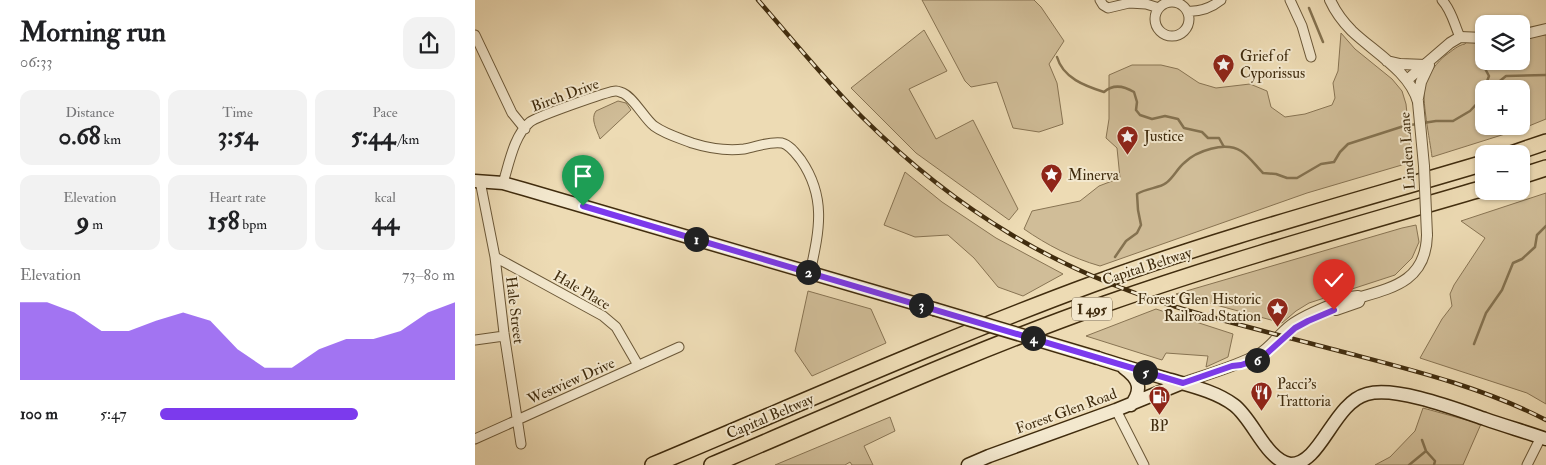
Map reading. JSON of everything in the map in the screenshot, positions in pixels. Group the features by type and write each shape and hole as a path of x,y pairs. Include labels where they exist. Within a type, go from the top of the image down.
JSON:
{"highway":[{"path":"1530,147 1546,142"},
{"name":"Capital Beltway","path":"653,465 957,337 1094,284 1232,238 1475,166"},
{"path":"1530,173 1546,168"},
{"name":"Capital Beltway","path":"712,465 957,361 1104,304 1239,259 1475,191"}],"main road":[{"path":"477,181 503,183 1183,383 1234,404 1276,457 1290,464 1298,464 1307,460 1315,453 1348,405 1359,397 1373,392 1402,394 1425,400 1543,438"},
{"path":"1120,365 1130,372 1138,384 1137,397 1131,405"},
{"name":"Forest Glen Road","path":"968,465 1131,405 1183,383"}],"street":[{"path":"1100,0 1108,8 1129,3 1146,4 1159,8"},
{"path":"1187,11 1188,23 1184,30 1177,34 1169,35 1161,32 1155,18 1159,8 1165,3 1176,2 1187,11 1197,12 1213,6 1221,0"},
{"path":"1290,0 1302,26 1311,57"},
{"name":"Linden Lane","path":"1261,355 1283,331 1305,316 1350,297 1361,297 1393,288 1404,282 1421,260 1427,244 1424,166 1418,102 1415,92 1407,80 1346,25 1329,0"},
{"path":"1442,0 1448,6 1459,37"},
{"path":"1530,33 1546,30"},
{"path":"475,35 512,113 525,129"},
{"path":"1407,80 1459,37 1475,38"},
{"path":"1385,60 1400,64 1428,63"},
{"path":"1418,102 1421,82 1428,63"},
{"name":"Birch Drive","path":"503,183 514,148 529,122 616,91 625,94 654,126 673,136 705,147 743,149 773,143 784,143 795,152 813,182 818,202 819,230 810,273"},
{"name":"Hale Street","path":"477,181 495,257 521,444"},
{"name":"Hale Place","path":"495,257 603,316 616,327 638,365"},
{"path":"475,340 505,336"},
{"name":"Westview Drive","path":"475,439 679,347"},
{"name":"Forest Glen Road","path":"1183,383 1232,366 1245,364 1261,355"},
{"path":"1116,410 1144,465"},
{"path":"1527,465 1543,438"}],"shaded area":[{"path":"922,0 1034,0 1041,7 1064,41 1049,64 1057,83 1063,124 1039,132 1013,128 997,82 971,87 965,81"},
{"path":"924,30 947,71 909,89 936,139 973,120 1018,209 1009,220 916,153 851,88"},
{"path":"1341,33 1355,49 1392,79 1402,91 1406,104 1412,162 1307,193 1100,266 1060,250 1024,229 1032,211 1080,201 1099,186 1120,178 1117,148 1106,138 1109,119 1109,75 1132,65 1161,65 1178,69 1199,83 1216,88 1250,84 1267,91 1271,107 1285,117 1305,114 1332,105 1335,98 1333,83 1338,71"},
{"path":"1546,35 1546,119 1530,126 1530,80 1475,80 1475,135 1502,135 1432,157 1425,109 1425,84 1439,61 1467,41 1475,42 1475,70 1530,70 1530,38"},
{"path":"618,101 626,103 631,110 600,139 595,125 594,114 596,111"},
{"path":"905,172 942,202 996,238 1063,274 1023,296 998,287 974,258 948,235 915,237 884,225"},
{"path":"1546,193 1546,404 1527,393 1420,358 1442,319 1452,306 1450,294 1454,285 1485,238 1461,221 1525,200 1530,200 1530,198"},
{"path":"1416,225 1419,242 1412,258 1395,275 1309,303 1282,323 1176,294 1402,228"},
{"path":"808,291 871,309 886,343 812,376 795,351"},
{"path":"1156,309 1233,334 1228,357 1206,367 1208,356 1166,353 1162,360 1086,336"},
{"path":"1423,408 1481,424 1463,465 1375,465 1390,457 1415,431"},
{"path":"890,417 895,431 864,446 873,465 852,465 850,462 845,465 775,465"}],"waterway":[{"path":"1309,8 1323,42"},
{"path":"1057,57 1069,76 1082,84 1104,92 1111,88 1126,88 1134,92 1137,102 1136,110 1140,115 1152,119 1165,116 1178,119 1184,128 1202,132 1208,138 1219,138 1224,147"},
{"path":"1486,70 1489,76 1488,80"},
{"path":"1501,80 1506,76 1546,75"},
{"path":"1423,123 1453,121 1470,111 1475,106"},
{"path":"1115,257 1126,241 1137,233 1141,225 1137,194 1163,185 1171,179 1184,163 1203,151 1219,147 1234,148 1247,156 1263,173 1297,178 1321,164 1334,162 1348,144 1404,126 1417,124"},
{"path":"1474,344 1486,313 1502,290 1513,263 1522,259 1535,247 1537,235 1546,226"},
{"path":"1422,440 1426,451 1435,461 1434,465"},
{"path":"1409,465 1426,451"}],"railway":[{"path":"758,0 835,89 898,151 972,210 1011,235 1052,257 1094,277 1186,310 1452,382 1500,399 1546,420"}],"place":[{"name":"Grief of Cyporissus","path":"1224,84"},
{"name":"Justice","path":"1128,155"},
{"name":"Minerva","path":"1052,194"},
{"name":"Forest Glen Historic Railroad Station","path":"1277,327"},
{"name":"Pacci's Trattoria","path":"1261,412"},
{"name":"BP","path":"1159,416"}],"route":[{"path":"583,206 1183,383 1259,359 1295,328 1334,310"}]}
